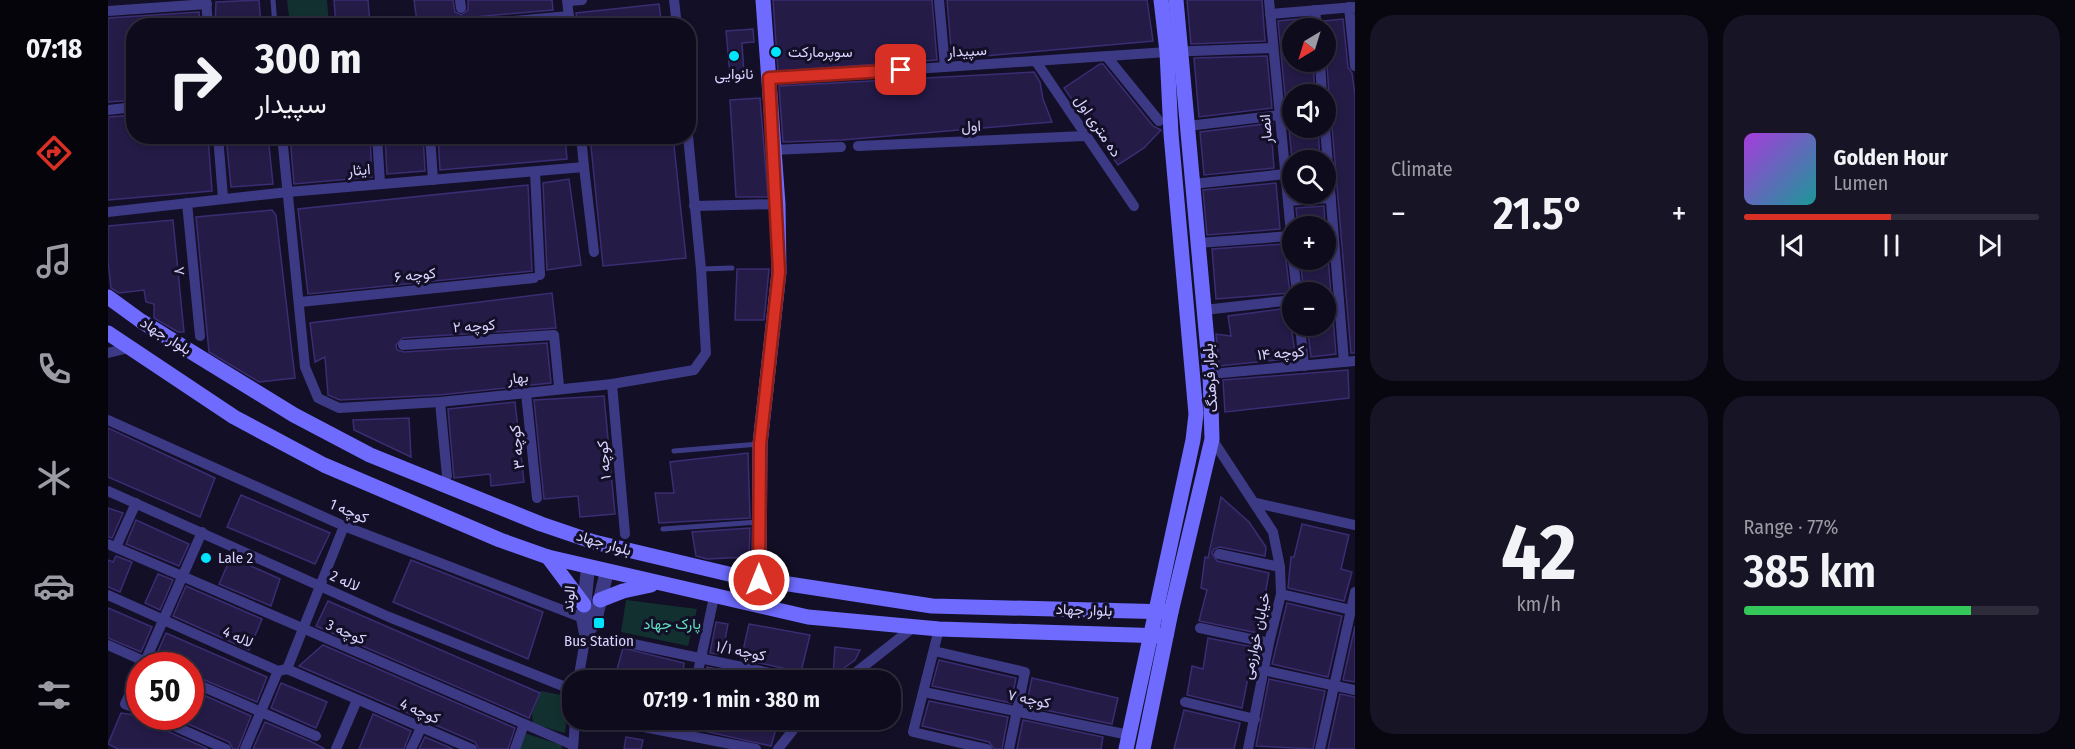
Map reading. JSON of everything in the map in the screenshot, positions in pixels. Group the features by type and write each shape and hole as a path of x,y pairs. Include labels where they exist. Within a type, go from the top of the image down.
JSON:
{"main road":[{"path":"759,580 760,444 779,272 778,204 772,150 763,0"},
{"name":"بلوار فرهنگ","path":"1128,742 1159,635 1171,612 1212,439 1210,374 1188,126 1161,0"},
{"name":"بلوار فرهنگ","path":"1143,749 1159,635 1154,612 1188,463 1196,414 1171,134 1176,0"},
{"name":"بلوار جهاد","path":"108,297 141,321 294,415 370,454 541,524 594,542 759,580 932,606 1171,612"},
{"name":"بلوار جهاد","path":"108,333 234,417 324,465 500,540 548,557 808,617 939,628 1159,635"},
{"path":"588,567 594,542"},
{"path":"607,571 613,547"},
{"path":"548,557 584,612"},
{"path":"600,600 623,591 657,584"}],"street":[{"path":"569,18 568,0 582,0"},
{"path":"674,0 676,18"},
{"path":"939,0 945,67"},
{"name":"انصار","path":"1269,0 1283,150"},
{"path":"108,11 206,2 207,18"},
{"path":"1270,14 1352,7 1355,66"},
{"path":"1315,10 1316,18"},
{"name":"سپیدار","path":"769,78 1273,48"},
{"path":"1107,57 1160,121"},
{"name":"ده متری اول","path":"1037,63 1134,206"},
{"path":"108,110 126,108"},
{"path":"1188,126 1280,115"},
{"name":"اول","path":"858,146 1085,136"},
{"path":"219,144 223,198"},
{"name":"بهار","path":"283,144 305,367 318,398 339,408 440,402 612,384 685,374 694,370 706,353 701,269 689,144"},
{"path":"378,144 380,183"},
{"path":"431,144 434,180"},
{"path":"582,144 594,252"},
{"path":"772,150 842,147"},
{"name":"ایثار","path":"108,212 380,183 584,167"},
{"name":"کوچه ۶","path":"300,302 537,276 535,172"},
{"path":"1193,184 1282,174"},
{"name":"۸","path":"187,202 200,336"},
{"path":"694,206 778,204"},
{"path":"1332,204 1349,362"},
{"path":"1198,243 1282,237"},
{"path":"1204,310 1282,301"},
{"name":"کوچه ۲","path":"403,345 554,335 560,386 556,389"},
{"path":"1301,336 1304,366"},
{"path":"108,353 129,348"},
{"name":"کوچه ۱۴","path":"1210,374 1349,362"},
{"name":"کوچه ۱","path":"612,384 625,534"},
{"name":"کوچه ۳","path":"526,393 537,498"},
{"path":"440,402 447,476"},
{"name":"کوچه 1","path":"108,420 344,526 584,612"},
{"name":"خیابان خوارزمی","path":"1212,439 1273,532 1281,567 1281,594 1248,749"},
{"name":"لاله 2","path":"108,490 321,587 562,686"},
{"path":"112,545 136,503"},
{"path":"1256,503 1355,525"},
{"path":"245,749 261,711 304,630 344,526"},
{"path":"152,652 163,620 202,532"},
{"name":"کوچه 3","path":"112,545 573,747"},
{"path":"1219,554 1281,567"},
{"name":"الوند","path":"580,670 586,634 584,612 588,567"},
{"name":"الوند","path":"586,634 595,621 607,571"},
{"path":"1320,749 1353,611 1355,592"},
{"path":"1281,594 1353,611"},
{"name":"لاله 4","path":"108,595 357,700"},
{"path":"698,670 714,597"},
{"path":"859,670 915,626"},
{"path":"939,628 913,732 987,749"},
{"path":"1200,628 1269,643"},
{"name":"کوچه ۱/۱","path":"633,644 757,670"},
{"path":"108,645 126,654"},
{"path":"934,651 1025,672 1009,749"},
{"path":"1263,670 1355,690"},
{"path":"204,687 316,736"},
{"name":"کوچه ۷","path":"924,692 1017,711 1128,742"},
{"path":"340,748 357,700"},
{"name":"کوچه 4","path":"357,700 472,749"},
{"path":"1185,702 1255,718"},
{"path":"515,749 524,724"},
{"path":"411,749 421,728"},
{"path":"183,730 226,749"},
{"path":"573,747 574,730"},
{"path":"660,730 756,749"},
{"path":"686,735 687,730"},
{"path":"778,749 793,730"}],"lane":[{"path":"273,0 274,18"},
{"path":"701,269 732,268"},
{"path":"674,451 760,444"},
{"path":"663,529 759,522"}],"green space":[{"path":"287,0 327,0 328,18 289,18"},
{"name":"پارک جهاد","path":"626,600 697,609 688,646 621,632"},
{"path":"541,691 561,695 562,730 565,730 565,733 533,724 532,714"},
{"path":"524,733 562,745 562,749 518,749"}],"building":[{"path":"259,0 260,18 215,18 216,2"},
{"path":"334,0 368,0 370,18 335,18"},
{"path":"414,0 453,0 455,12 461,15 468,10 468,0 552,0 553,10 462,18 416,18"},
{"path":"773,0 932,0 937,60 778,71"},
{"path":"947,0 1147,0 1153,41 952,59"},
{"path":"1187,0 1262,0 1265,41 1191,44"},
{"path":"659,4 661,18 577,18 576,13"},
{"path":"199,12 199,18 126,18 126,101 108,102 108,18"},
{"path":"1343,19 1348,67 1352,73 1355,95 1355,353 1351,353 1336,175 1336,150 1334,150 1333,138 1336,138 1336,84 1328,84 1327,72 1336,72 1336,20"},
{"path":"1278,21 1282,21 1282,63"},
{"path":"753,29 754,42 742,43 744,73 730,74 726,31"},
{"path":"1267,56 1272,108 1199,117 1194,58"},
{"path":"1103,64 1153,126 1161,130 1144,148 1118,165 1064,88"},
{"path":"1034,72 1040,82 1043,99 1052,122 842,140 783,142 779,86"},
{"path":"1283,72 1314,72 1314,84 1284,84"},
{"path":"760,98 768,197 736,197 730,100"},
{"path":"126,116 126,144 209,144 212,191 108,200 108,117"},
{"path":"1273,123 1271,127 1274,168 1204,175 1200,132"},
{"path":"1290,138 1319,138 1319,150 1291,150"},
{"path":"227,144 269,144 273,184 231,187"},
{"path":"291,144 370,144 372,177 294,184"},
{"path":"385,144 423,144 425,171 387,174"},
{"path":"438,144 566,144 567,159 440,170"},
{"path":"591,144 674,144 686,258 603,266"},
{"path":"569,179 581,265 547,270 543,183"},
{"path":"1276,183 1280,229 1207,235 1203,190"},
{"path":"528,185 532,271 308,294 298,209"},
{"path":"1324,206 1324,216 1297,216 1296,208"},
{"path":"272,210 276,215 295,378 259,382 209,352 196,217"},
{"path":"173,220 184,332 178,332 154,318 154,304 146,302 144,290 119,293 111,288 108,261 108,226"},
{"path":"1282,244 1282,270 1287,270 1289,282 1282,282 1282,294 1216,299 1212,249"},
{"path":"737,269 769,269 764,320 735,320"},
{"path":"1301,270 1329,270 1330,282 1303,282"},
{"path":"552,293 556,328 403,338 396,345 397,350 404,352 547,343 551,383 439,395 340,400 328,395 325,357 315,362 310,323"},
{"path":"1282,309 1282,336 1292,336 1296,358 1219,366 1216,334 1231,336 1228,316"},
{"path":"1308,336 1335,336 1336,354 1311,357"},
{"path":"1348,370 1349,398 1225,412 1223,380"},
{"path":"604,396 615,514 580,517 578,496 544,499 534,400"},
{"path":"515,402 524,482 491,486 490,474 454,478 448,409"},
{"path":"409,418 411,457 354,430 353,420"},
{"path":"108,428 215,478 200,517 108,477"},
{"path":"748,453 750,518 659,523 655,493 674,493 670,462"},
{"path":"241,495 330,533 315,564 227,527"},
{"path":"1221,497 1249,522 1266,547 1265,556 1220,547 1214,549 1212,553 1217,561 1269,573 1258,633 1199,621 1207,590 1201,588 1205,557 1208,558"},
{"path":"108,508 123,513 112,538 108,537"},
{"path":"136,520 189,544 179,566 126,544"},
{"path":"1302,524 1349,535 1341,569 1352,572 1344,601 1288,588 1291,557 1294,557"},
{"path":"750,528 749,557 707,559 696,556 692,532"},
{"path":"116,556 132,562 120,592 108,587 108,560 113,562"},
{"path":"231,557 280,579 271,606 219,584"},
{"path":"411,560 543,612 528,659 393,602"},
{"path":"158,574 173,580 160,610 145,603"},
{"path":"186,586 262,619 249,650 173,616"},
{"path":"328,601 540,693 529,718 316,626"},
{"path":"1287,603 1342,616 1328,677 1272,664"},
{"path":"108,608 152,627 141,652 108,638"},
{"path":"716,622 728,624 722,655 710,653"},
{"path":"749,624 810,635 801,670 741,659"},
{"path":"1355,626 1355,682 1343,680"},
{"path":"166,633 267,677 257,702 204,680 204,652 158,652"},
{"path":"1208,638 1254,647 1242,708 1187,695 1192,666 1203,669"},
{"path":"323,645 515,728 508,749 479,749 475,742 299,666"},
{"path":"835,647 860,650 855,660 841,670 833,670"},
{"path":"623,648 684,663 683,670 617,670"},
{"path":"939,660 1016,678 1011,703 932,686"},
{"path":"1032,678 1118,698 1112,724 1026,706"},
{"path":"1269,679 1325,691 1313,749 1256,746"},
{"path":"281,683 327,702 316,728 271,708"},
{"path":"1340,694 1355,697 1355,749 1328,749"},
{"path":"204,695 251,716 238,749 233,749 229,742 202,730 204,730"},
{"path":"929,701 1008,717 1002,749 994,749 989,742 922,726"},
{"path":"1184,710 1240,723 1234,749 1174,749"},
{"path":"121,713 126,714 126,730 165,730 208,749 118,749 108,744"},
{"path":"373,714 411,731 404,749 359,749"},
{"path":"1023,720 1103,737 1101,749 1017,749"},
{"path":"265,722 310,741 325,749 253,749"},
{"path":"699,730 776,730 771,746"},
{"path":"425,737 453,749 419,749"},
{"path":"626,737 643,740 641,749 624,749"}],"place":[{"name":"سوپرمارکت","path":"776,52"},
{"name":"نانوایی","path":"734,56"},
{"name":"Lale 2","path":"206,558"},
{"name":"Bus Station","path":"599,623"}],"route":[{"path":"759,580 760,444 767,360 779,272 778,204 772,150 769,78 901,70"}]}
